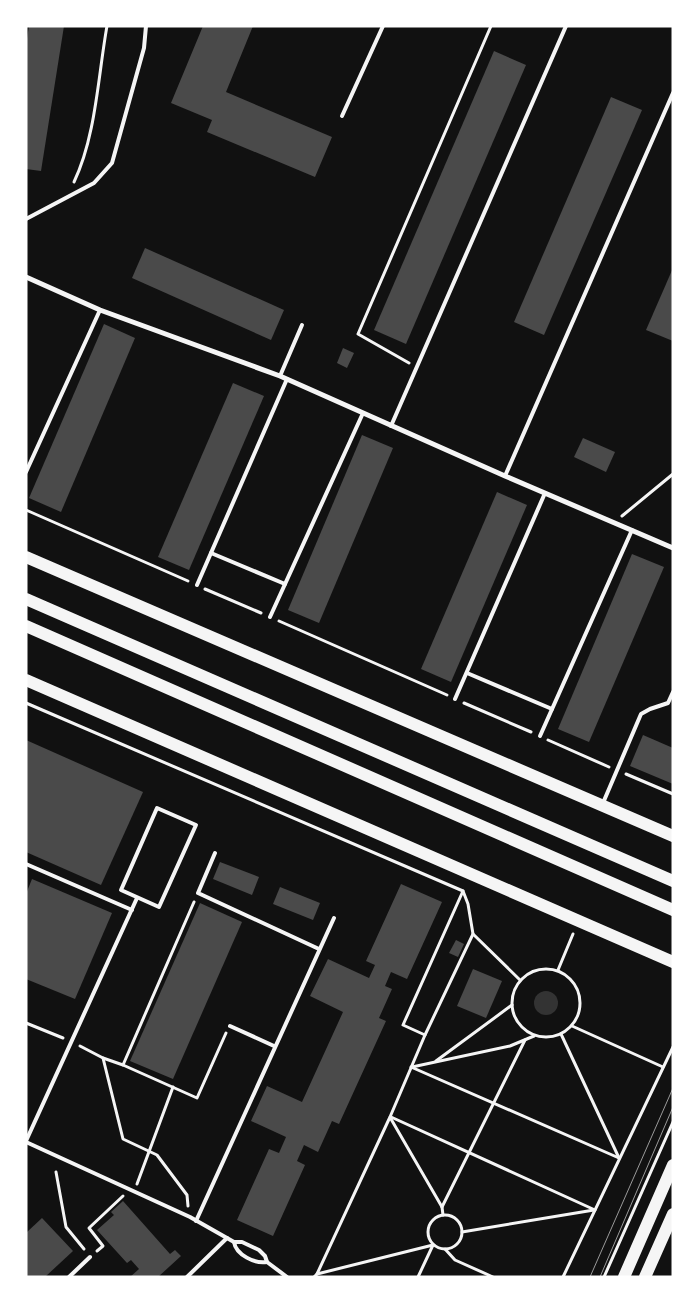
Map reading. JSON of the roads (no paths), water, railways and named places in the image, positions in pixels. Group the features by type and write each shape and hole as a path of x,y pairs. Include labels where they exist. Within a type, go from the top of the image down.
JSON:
{"main road":[{"path":"26,557 673,836"},
{"path":"26,600 673,881"},
{"path":"26,626 673,910"},
{"path":"26,680 673,962"},
{"path":"624,1277 673,1165"},
{"path":"645,1277 673,1214"}],"street":[{"path":"26,277 100,310 280,376 363,414 673,548"}],"lane":[{"path":"26,219 94,183 112,163 144,48 146,26"},
{"path":"342,116 383,26"},
{"path":"391,426 566,26"},
{"path":"505,476 673,93"},
{"path":"26,472 100,310"},
{"path":"280,376 302,325"},
{"path":"197,585 287,379"},
{"path":"270,617 363,414"},
{"path":"455,699 545,493"},
{"path":"540,736 632,530"},
{"path":"211,553 285,584"},
{"path":"467,672 552,709"},
{"path":"602,805 641,714 668,703 673,692"},
{"path":"157,808 196,824 159,907 137,898 121,890 157,808"},
{"path":"215,853 198,893 319,950"},
{"path":"26,864 132,910"},
{"path":"137,898 27,1142 190,1217 234,1242 242,1242 255,1247 263,1252 267,1262 287,1277"},
{"path":"196,1221 274,1046 334,918"},
{"path":"230,1026 274,1046"},
{"path":"187,1277 226,1238"},
{"path":"234,1242 235,1247 249,1258 259,1262 267,1262"},
{"path":"69,1277 90,1257"}],"tram line":[{"path":"590,1277 673,1088"},
{"path":"600,1277 673,1107"}]}
